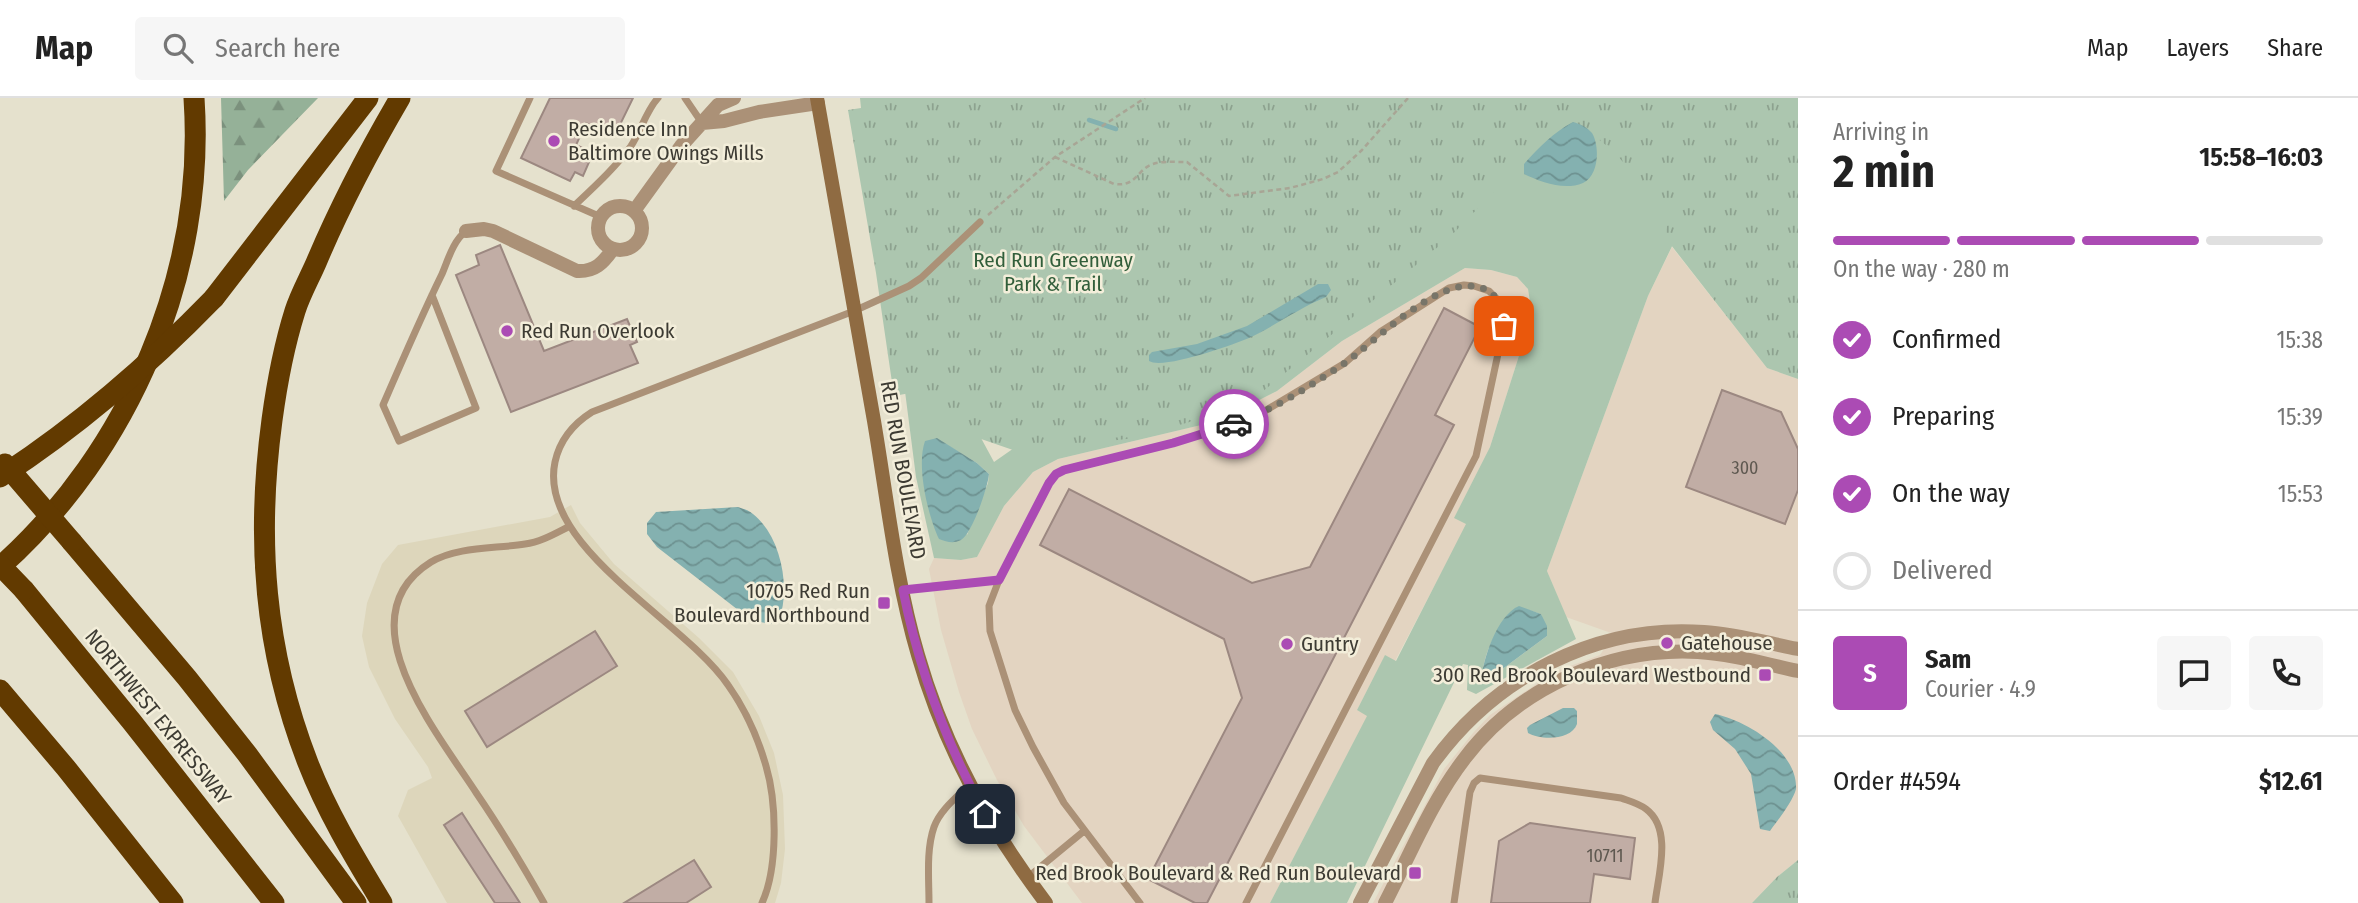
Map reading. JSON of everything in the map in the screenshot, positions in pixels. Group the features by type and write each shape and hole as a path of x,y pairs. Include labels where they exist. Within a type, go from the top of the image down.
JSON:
{"highway":[{"path":"0,566 48,520 95,459 151,355 178,273 188,225 195,145 194,98"},
{"path":"356,903 247,754 187,678 72,541 2,467 58,437 118,391 214,298 368,98"},
{"path":"382,903 332,816 313,773 279,669 267,607 265,485 278,380 295,310 332,226 400,98"},
{"name":"NORTHWEST EXPRESSWAY","path":"0,566 24,590 132,722 274,903"},
{"path":"0,690 173,903"}],"main road":[{"name":"RED RUN BOULEVARD","path":"817,100 912,634 939,720 969,785 995,831 1046,903"}],"street":[{"path":"634,211 661,172 702,123 718,105 734,98"},
{"path":"702,123 724,121 817,100"},
{"path":"620,206 634,211 642,222 638,242 626,249 607,246 599,236 598,222 601,216 620,206"},
{"path":"466,231 493,231 577,271 590,271 598,267 613,249"},
{"path":"1360,903 1433,763 1448,742 1483,706 1513,683 1549,662 1598,642 1675,631 1730,634 1798,649"},
{"path":"1385,903 1453,775 1479,741 1499,722 1558,682 1601,663 1646,654 1675,652 1727,655 1798,671"}],"lane":[{"path":"530,98 496,171 601,216"},
{"path":"574,206 613,168 629,148 658,98"},
{"path":"685,98 702,123"},
{"path":"762,903 771,869 772,797 766,767 745,712 728,683 704,655 588,551 570,526 556,497 553,475 561,445 568,432 579,421 608,405 855,311 915,282 980,222"},
{"path":"432,295 476,408 399,442 383,405 432,295 458,239 466,231"},
{"path":"1140,903 1064,803 1033,747 1015,710 990,631 989,606 999,580 1049,483 1056,474 1064,470 1173,443 1258,415 1345,363 1380,332 1449,288 1464,285 1489,291 1500,302 1504,326 1476,456 1246,903"},
{"path":"544,903 517,855 410,688 397,654 395,608 408,581 435,560 455,554 529,544 570,526"},
{"path":"903,590 999,580"},
{"path":"1644,634 1646,654"},
{"path":"1454,903 1470,792 1480,778 1620,798 1637,803 1648,810 1655,820 1662,850 1655,903"},
{"path":"929,903 929,858 934,826 948,806 969,785"},
{"path":"1027,878 1084,831"}],"path":[{"path":"980,222 1055,157 1144,98"},
{"path":"1055,157 1114,184 1131,182 1151,164 1187,162 1229,196 1290,188 1338,172 1362,150 1408,98"}],"shaded area":[{"path":"1672,247 1767,368 1798,379 1798,860 1752,903 1373,903 1444,769 1473,733 1490,715 1554,672 1600,655 1614,634 1566,617 1547,571 1648,296"},
{"path":"1465,268 1491,270 1517,277 1528,289 1532,315 1490,447 1455,517 1467,524 1395,661 1385,656 1357,710 1368,715 1270,903 1082,903 1024,826 972,729 941,630 929,569 934,558 961,560 977,557 1004,506 1033,472 1058,459 1218,421 1277,391 1342,341"},
{"path":"571,505 580,523 614,564 699,638 733,672 759,716 774,753 783,795 785,849 781,883 775,903 447,903 398,816 408,790 432,778 428,767 395,719 369,667 362,636 367,603 382,564 398,545 550,517"}],"green space":[{"path":"221,98 318,98 248,170 224,201"},
{"name":"Red Run Greenway Park & Trail","path":"860,98 1798,98 1798,379 1767,368 1664,236 1671,214 1612,150 1587,130 1557,132 1517,168 1450,237 1245,406 1134,438 1019,452 958,431 910,393 894,396 848,110 861,108"},
{"path":"1515,98 1666,155 1676,238 1648,296 1547,571 1576,639 1476,694 1467,690 1468,665 1463,664 1347,903 1270,903 1367,716 1357,710 1385,655 1396,661 1466,524 1454,518 1490,447 1532,315 1528,289 1517,277 1491,270 1465,268 1342,341 1277,391 1218,421 1058,459 1033,472 1004,506 977,557 961,560 934,558 916,477 898,337 981,438 994,462","holes":["937,439 977,463 989,474 988,483 967,535","1519,607 1541,614 1547,636 1489,679 1482,681 1488,649 1504,623"]},
{"path":"1798,860 1798,903 1752,903 1777,877"}],"water":[{"path":"1573,122 1588,129 1595,139 1595,168 1588,179 1576,185 1560,186 1524,174 1524,164 1535,152 1553,135"},
{"path":"1318,284 1328,284 1331,290 1326,297 1249,338 1182,360 1157,363 1149,361 1152,352 1197,344 1247,326"},
{"path":"937,438 977,463 989,474 974,520 965,536 955,542 939,539 925,491 922,464 925,441"},
{"path":"738,507 751,513 763,524 771,535 781,563 784,593 782,607 779,620 770,624 751,620 657,547 647,534 647,523 656,512"},
{"path":"1519,606 1541,614 1547,626 1547,636 1489,679 1481,681 1492,639 1504,618"},
{"path":"1563,708 1574,708 1577,711 1574,730 1562,736 1547,738 1528,733 1527,728 1530,725"},
{"path":"1715,714 1754,730 1779,750 1788,762 1796,789 1789,805 1770,831 1760,829 1751,774 1735,749 1713,730 1710,722"}],"building":[{"name":"Residence Inn Baltimore Owings Mills","path":"550,98 633,98 614,137 586,123 576,145 593,153 583,176 575,172 570,181 521,158"},
{"name":"Red Run Overlook","path":"500,245 544,351 627,319 637,342 630,345 638,363 511,412 456,275 479,265 476,255"},
{"path":"1444,308 1480,327 1435,415 1454,425 1207,903 1195,903 1148,879 1242,698 1224,639 1040,545 1069,489 1252,583 1310,567"},
{"path":"1722,390 1781,412 1798,449 1798,490 1785,524 1686,487"},
{"path":"595,631 617,666 487,747 465,711"},
{"path":"462,813 520,903 495,903 444,825"},
{"path":"1530,823 1635,838 1630,879 1594,874 1590,903 1491,903 1499,841"},
{"path":"694,860 711,887 686,903 624,903"}],"waterway":[{"path":"1089,120 1116,129"}],"way so far":[{"path":"1234,424 1285,401 1345,363 1380,332 1449,288 1464,285 1489,291 1500,302 1504,326"}],"place":[{"name":"Residence Inn Baltimore Owings Mills","path":"554,141"},
{"name":"Red Run Overlook","path":"507,331"},
{"name":"10705 Red Run Boulevard Northbound","path":"884,603"},
{"name":"Gatehouse","path":"1667,643"},
{"name":"Guntry","path":"1287,644"},
{"name":"300 Red Brook Boulevard Westbound","path":"1765,675"},
{"name":"Red Brook Boulevard & Red Run Boulevard","path":"1415,873"}],"route":[{"path":"985,814 939,720 917,654 903,590 999,580 1056,474 1234,424"}]}
